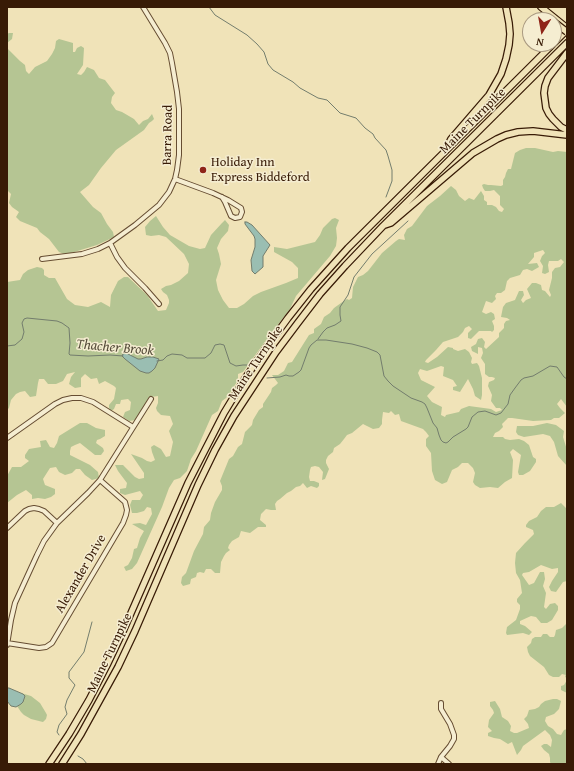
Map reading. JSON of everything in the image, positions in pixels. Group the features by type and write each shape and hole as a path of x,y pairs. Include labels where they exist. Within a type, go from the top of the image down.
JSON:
{"highway":[{"path":"447,148 451,139 489,95 501,74 506,59 510,34 506,7"},
{"name":"Maine Turnpike","path":"62,764 81,734 118,666 215,450 234,416 267,365 297,324 345,266 383,226 567,43"},
{"name":"Maine Turnpike","path":"49,764 85,707 107,665 188,483 206,448 244,380 266,348 311,289 360,235 545,52"},
{"path":"567,53 548,78 544,93 546,108 549,114 561,127 567,130"},
{"path":"383,226 391,223 473,153 497,139 512,134 533,131 567,135"}],"street":[{"name":"Barra Road","path":"42,259 82,254 110,243 142,220 159,205 169,192 175,179 179,160 179,109 172,63 170,53 165,43 143,7"},
{"path":"175,179 213,193 222,197 239,207 242,214 239,218 233,218 230,215 222,197"},
{"path":"230,215 229,211 231,207 239,207"},
{"path":"110,243 117,257 125,268 159,304"},
{"path":"7,438 55,404 72,398 81,398 93,402 133,427"},
{"path":"7,644 14,608 40,547 57,523 93,489 100,480 151,399"},
{"name":"Alexander Drive","path":"7,644 39,648 46,647 52,643 123,523 127,510 125,502 119,495 100,480"},
{"path":"7,528 25,511 32,508 42,510 57,523"},
{"path":"438,764 441,757 454,739 450,724 441,708 441,703"},
{"path":"441,757 449,764"}],"green space":[{"path":"13,33 12,39 7,43 7,34"},
{"path":"59,39 73,43 73,52 81,46 84,48 83,65 77,74 81,75 87,67 94,70 99,78 105,80 115,93 112,97 111,103 116,110 134,119 139,125 148,119 152,114 154,119 144,130 116,150 89,185 80,192 93,207 101,213 113,232 114,237 97,245 64,254 59,252 49,239 37,228 20,221 16,217 19,212 9,203 11,194 7,190 7,48 25,65 26,71 29,74 35,67 47,61 55,48 56,41"},
{"path":"535,148 553,152 567,152 567,407 561,399 557,404 565,413 559,418 554,418 551,420 533,421 508,418 502,424 503,427 495,433 493,437 503,437 510,440 519,439 529,445 533,457 536,459 536,462 530,471 523,475 519,475 518,472 521,455 513,449 510,452 513,460 512,478 498,488 480,488 475,485 473,482 475,473 473,468 468,463 462,463 452,470 447,482 442,484 435,480 432,471 431,453 426,446 426,439 429,436 426,432 423,429 401,421 399,414 395,415 391,411 389,413 383,412 382,424 379,428 373,429 363,424 347,435 340,444 334,448 333,452 326,460 329,469 325,479 322,480 323,472 319,467 311,467 309,477 310,481 319,483 317,488 311,486 307,488 303,483 277,501 275,504 276,510 266,509 261,514 260,520 266,525 266,527 258,527 250,533 241,531 239,537 232,541 229,545 228,548 230,550 226,553 221,562 220,573 215,573 211,569 206,569 204,573 197,573 196,577 191,579 190,584 183,586 181,583 182,577 186,573 194,551 203,534 204,527 210,520 215,502 222,490 220,481 229,459 242,444 245,432 252,425 253,420 259,410 263,407 263,404 272,388 278,383 272,375 278,375 284,371 288,363 292,362 309,335 314,333 314,329 321,324 324,317 341,303 352,298 353,287 358,277 368,271 382,253 396,241 399,239 405,240 404,235 407,229 412,226 427,206 451,186 465,201 469,198 474,200 481,191 487,205 492,205 502,212 504,209 500,205 500,196 494,190 485,191 482,185 503,185 503,180 508,169 511,169 515,153 520,150","holes":["543,250 545,253 540,261 543,266 542,273 545,274 549,272 549,261 558,261 561,259 564,262 560,267 555,268 552,272 549,290 551,295 550,297 545,291 542,290 541,285 536,283 532,283 527,289 531,298 523,303 521,300 524,295 523,291 519,291 515,300 506,303 503,307 501,317 510,320 506,321 504,324 504,328 499,333 499,337 486,349 484,347 485,342 482,338 478,339 476,344 471,347 472,351 478,354 478,347 482,348 483,353 481,358 485,364 485,374 489,377 495,378 489,382 488,386 492,395 491,401 496,408 500,408 502,410 496,412 491,409 469,406 461,409 459,412 446,415 445,417 441,415 442,407 432,402 427,396 435,387 421,380 418,373 420,369 427,371 441,366 444,367 443,376 453,380 457,386 453,387 453,390 460,392 468,379 475,396 481,400 482,378 479,366 477,363 472,364 472,358 469,352 465,349 458,351 448,347 428,363 425,362 443,342 458,337 465,328 469,326 472,329 468,333 468,338 471,339 479,331 492,332 494,330 492,321 495,319 494,314 491,312 486,314 482,312 486,301 492,303 496,299 495,296 497,293 501,293 505,290 507,281 510,278 520,275 523,270 527,269 532,271 539,267 537,263 528,264 534,257 534,253"]},
{"path":"156,216 170,235 189,246 200,249 205,248 211,235 225,220 229,225 228,231 221,239 217,248 221,264 216,280 218,290 229,308 237,308 261,292 298,278 298,268 292,262 274,252 274,247 287,249 315,242 323,228 332,219 335,218 339,220 336,228 336,246 330,256 296,296 290,309 243,372 238,374 238,380 230,393 222,401 218,411 212,415 191,459 187,471 180,478 174,480 169,488 137,563 132,569 126,571 124,567 128,565 132,558 134,549 137,548 144,531 132,524 140,523 146,525 152,514 151,508 147,507 144,511 132,513 130,505 132,500 140,500 143,495 140,491 125,495 120,493 120,489 126,488 127,483 115,465 123,465 139,479 144,478 144,473 131,454 151,462 155,460 151,447 154,445 161,449 166,457 170,456 173,442 169,431 173,424 170,416 161,415 157,411 158,396 151,397 136,420 129,421 123,417 125,412 130,410 131,402 128,399 121,400 120,404 116,404 114,409 111,411 109,408 109,405 114,399 116,388 114,386 105,381 99,384 97,378 91,379 85,374 81,378 81,387 75,388 69,384 71,377 75,372 67,374 63,381 56,384 48,384 44,379 39,379 36,396 30,397 25,391 20,392 11,400 7,410 7,282 20,280 23,274 28,270 37,267 42,268 44,270 44,275 49,278 55,278 67,299 75,305 88,307 101,302 110,307 111,295 118,281 124,277 128,277 147,295 158,311 166,310 169,300 167,295 161,289 179,281 188,273 189,264 184,254 166,237 159,235 146,235 145,227"},
{"path":"80,423 87,423 96,428 105,430 105,436 97,440 96,443 103,448 104,451 101,455 95,455 80,443 71,447 70,451 70,455 90,465 98,472 99,478 92,480 80,469 76,469 72,473 65,475 59,472 56,467 50,468 43,479 45,485 55,489 55,494 45,499 32,499 32,495 26,490 7,503 7,476 12,467 21,467 29,461 25,458 25,455 29,449 41,447 40,441 46,440 50,447 54,448 59,436"},
{"path":"547,423 556,425 564,431 563,437 567,450 567,466 558,456 554,442 550,436 543,434 524,437 518,435 516,432 517,426 533,426"},
{"path":"561,503 567,509 567,581 563,582 556,592 551,591 549,587 558,572 558,568 552,569 541,565 529,572 523,573 522,575 529,585 534,583 540,572 544,572 545,579 543,586 546,593 544,607 546,609 550,604 555,603 558,606 558,610 552,620 547,623 541,623 536,617 531,616 520,621 520,624 532,632 529,635 523,633 507,635 507,627 516,620 520,609 517,599 522,593 520,580 516,573 516,553 534,534 533,530 526,527 526,525 529,521 537,517 546,507 554,507"},
{"path":"566,624 567,680 566,675 562,674 559,677 553,677 549,675 544,667 530,656 527,647 531,643 532,639 535,637 541,637 543,634 554,637 556,630 562,628"},
{"path":"567,680 567,693 561,690 561,686 564,685"},
{"path":"21,693 31,696 40,703 47,715 43,722 31,719 21,712 17,706 21,704 23,694"},
{"path":"553,699 561,701 559,709 554,714 546,717 545,721 557,734 561,735 564,730 567,729 567,764 551,764 549,754 541,746 547,744 551,747 552,740 550,735 545,730 523,746 517,755 512,742 508,744 500,739 488,736 488,733 492,731 488,727 489,720 494,713 490,706 490,702 495,701 500,709 502,717 508,721 511,726 510,731 517,733 529,728 524,719 529,710 535,709 545,701"}],"water":[{"path":"245,222 252,225 270,245 263,256 263,267 255,274 252,271 251,260 255,247 255,239"},
{"path":"126,353 138,359 153,357 159,359 155,368 149,373 146,373 140,371 122,356"},
{"path":"7,688 25,696 21,704 16,707 11,706 7,701"}],"waterway":[{"path":"209,7 215,15 247,35 257,44 264,52 268,64 273,70 300,88 318,98 327,100 340,113 356,118 373,134 386,150 392,170 392,181 386,197"},
{"path":"318,339 327,328 341,321 340,307 348,295 354,277 372,254 408,221"},
{"name":"Thacher Brook","path":"7,346 15,345 22,339 24,332 22,323 24,319 27,318 57,321 69,328 70,355 123,356"},
{"name":"Thacher Brook","path":"267,378 286,375 293,376 299,372 309,348 317,340 352,344 367,348 377,352 380,355 384,376 393,386 411,398 425,404 433,423 437,428 441,440 446,443 466,429 472,417 478,412 485,411 496,415 501,413 508,404 510,395 524,378 533,376 550,366 557,367 567,379"},
{"name":"Thacher Brook","path":"157,361 163,360 172,354 182,355 187,358 205,358 211,353 215,345 220,344 224,345 230,363 236,366 248,365"},
{"path":"59,735 57,732 59,725 67,714 65,707 75,685 69,678 69,672 84,652 92,622"},
{"path":"78,756 87,764"}],"place":[{"name":"Holiday Inn Express Biddeford","path":"203,170"}]}
